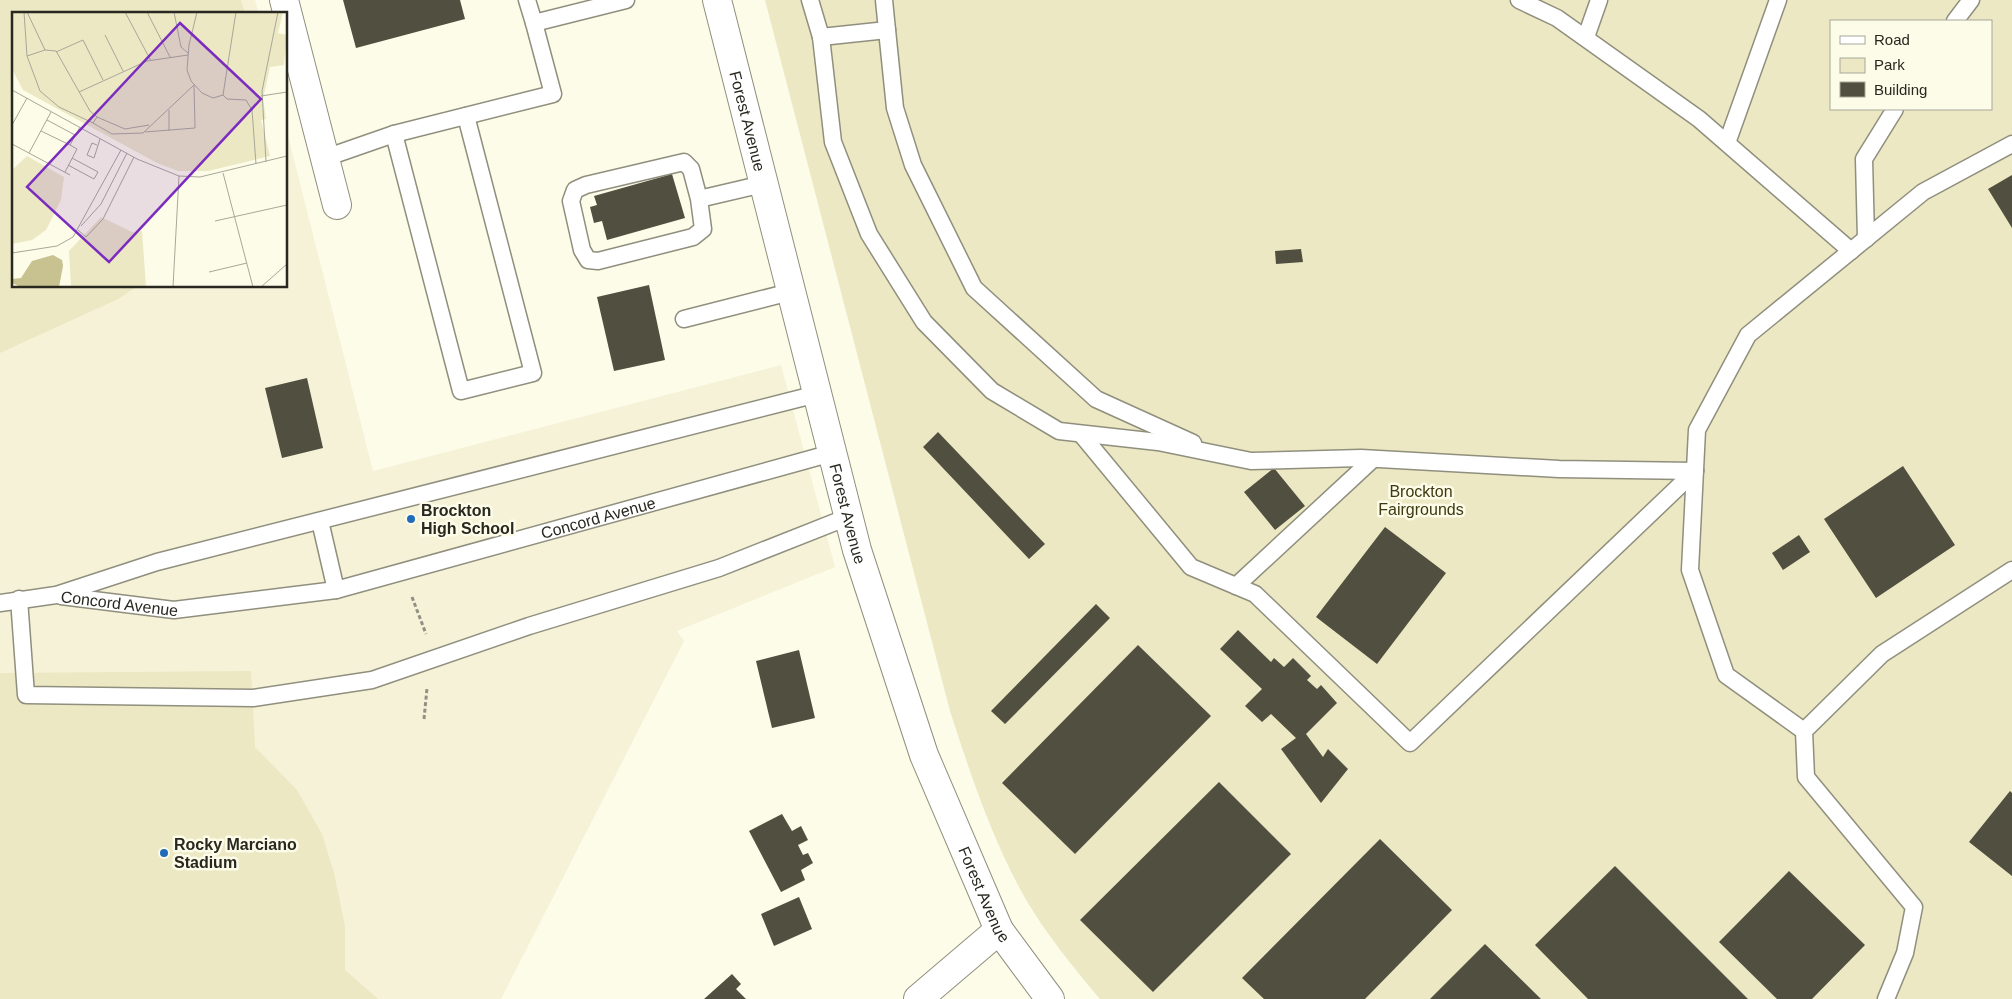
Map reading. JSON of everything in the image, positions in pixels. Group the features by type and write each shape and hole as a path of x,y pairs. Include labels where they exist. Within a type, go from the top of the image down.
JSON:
{"street":[{"name":"Forest Avenue","path":"717,0 848,517 924,755 999,930 1050,999"},
{"path":"288,16 337,206"},
{"path":"918,999 999,930"}],"lane":[{"path":"324,158 394,134 554,94 527,0"},
{"path":"534,23 626,0"},
{"path":"810,0 822,37 833,142 869,234 924,322 992,391 1059,431 1158,442 1251,461 1373,459 1559,468 1695,471"},
{"path":"884,0 895,108 913,165 974,288 1096,399 1220,455"},
{"path":"1519,0 1557,18 1586,37 1699,119 1851,251"},
{"path":"1586,37 1599,0"},
{"path":"1727,143 1778,0"},
{"path":"1957,20 1971,0"},
{"path":"822,37 887,30"},
{"path":"1866,239 1864,159 1894,110"},
{"path":"394,134 461,391 533,373 466,116"},
{"path":"1804,731 1726,675 1690,570 1697,430 1748,335 1923,192 2012,144"},
{"path":"684,162 691,169 699,199 703,229 693,237 598,261 588,260 582,250 571,201 575,190 586,185 684,162"},
{"path":"699,199 763,184"},
{"path":"684,319 790,292"},
{"name":"Concord Avenue","path":"56,595 158,562 817,394"},
{"path":"1081,434 1190,566 1255,594 1410,743 1695,471"},
{"name":"Concord Avenue","path":"56,595 174,610 336,590 832,453"},
{"path":"1236,586 1373,459"},
{"path":"20,599 26,695 253,698 372,680 538,624 720,568 848,517"},
{"path":"320,521 336,590"},
{"path":"1886,999 1905,953 1914,907 1806,777 1804,731 1882,654 2012,570"},
{"path":"0,603 56,595"}],"shaded area":[{"name":"Brockton High School","path":"0,0 255,0 258,12 12,12 12,288 288,288 288,136 373,471 781,365 835,567 677,631 684,641 501,999 0,999"}],"green space":[{"path":"0,0 241,0 244,12 12,12 12,288 135,288 118,299 0,353"},
{"name":"Brockton Fairgrounds","path":"765,0 2012,0 2012,999 1100,999 1051,937 1025,898 992,830 950,711"},
{"name":"Rocky Marciano Stadium","path":"251,671 255,747 297,790 322,834 334,873 345,926 345,970 378,999 0,999 0,673"}],"building":[{"path":"343,0 460,0 465,19 356,48"},
{"path":"672,174 685,218 607,240 602,221 594,223 590,207 597,205 594,196"},
{"path":"2012,175 2012,228 1988,189"},
{"path":"1301,249 1303,262 1276,264 1275,251"},
{"path":"649,285 665,360 614,371 597,297"},
{"path":"307,378 323,448 282,458 265,388"},
{"path":"938,432 1045,544 1029,559 923,447"},
{"path":"1903,466 1955,545 1876,598 1824,519"},
{"path":"1274,468 1305,506 1275,530 1244,492"},
{"path":"1385,527 1446,573 1377,664 1316,617"},
{"path":"1799,535 1810,552 1783,570 1772,553"},
{"path":"1096,604 1110,618 1005,724 991,711"},
{"path":"1238,630 1271,662 1274,658 1284,667 1293,658 1311,676 1307,680 1317,689 1321,685 1337,703 1306,734 1323,757 1328,749 1348,769 1321,803 1281,749 1296,738 1271,714 1262,722 1245,706 1262,689 1220,649"},
{"path":"1138,645 1211,716 1075,854 1002,783"},
{"path":"799,650 815,718 772,728 756,661"},
{"path":"1219,782 1291,854 1153,992 1080,920"},
{"path":"2010,791 2012,793 2012,876 1969,842"},
{"path":"782,814 792,831 801,826 808,840 798,845 803,855 808,853 813,863 801,870 805,880 781,892 749,831"},
{"path":"1380,839 1452,910 1365,999 1264,999 1242,978"},
{"path":"1615,866 1748,999 1588,999 1535,945"},
{"path":"1789,871 1865,945 1812,999 1777,999 1719,942"},
{"path":"799,897 812,929 774,946 761,914"},
{"path":"1485,944 1541,999 1430,999"},
{"path":"732,974 741,984 736,989 746,999 704,999"}],"place":[{"name":"Brockton High School","path":"411,519"},
{"name":"Rocky Marciano Stadium","path":"164,853"}]}
